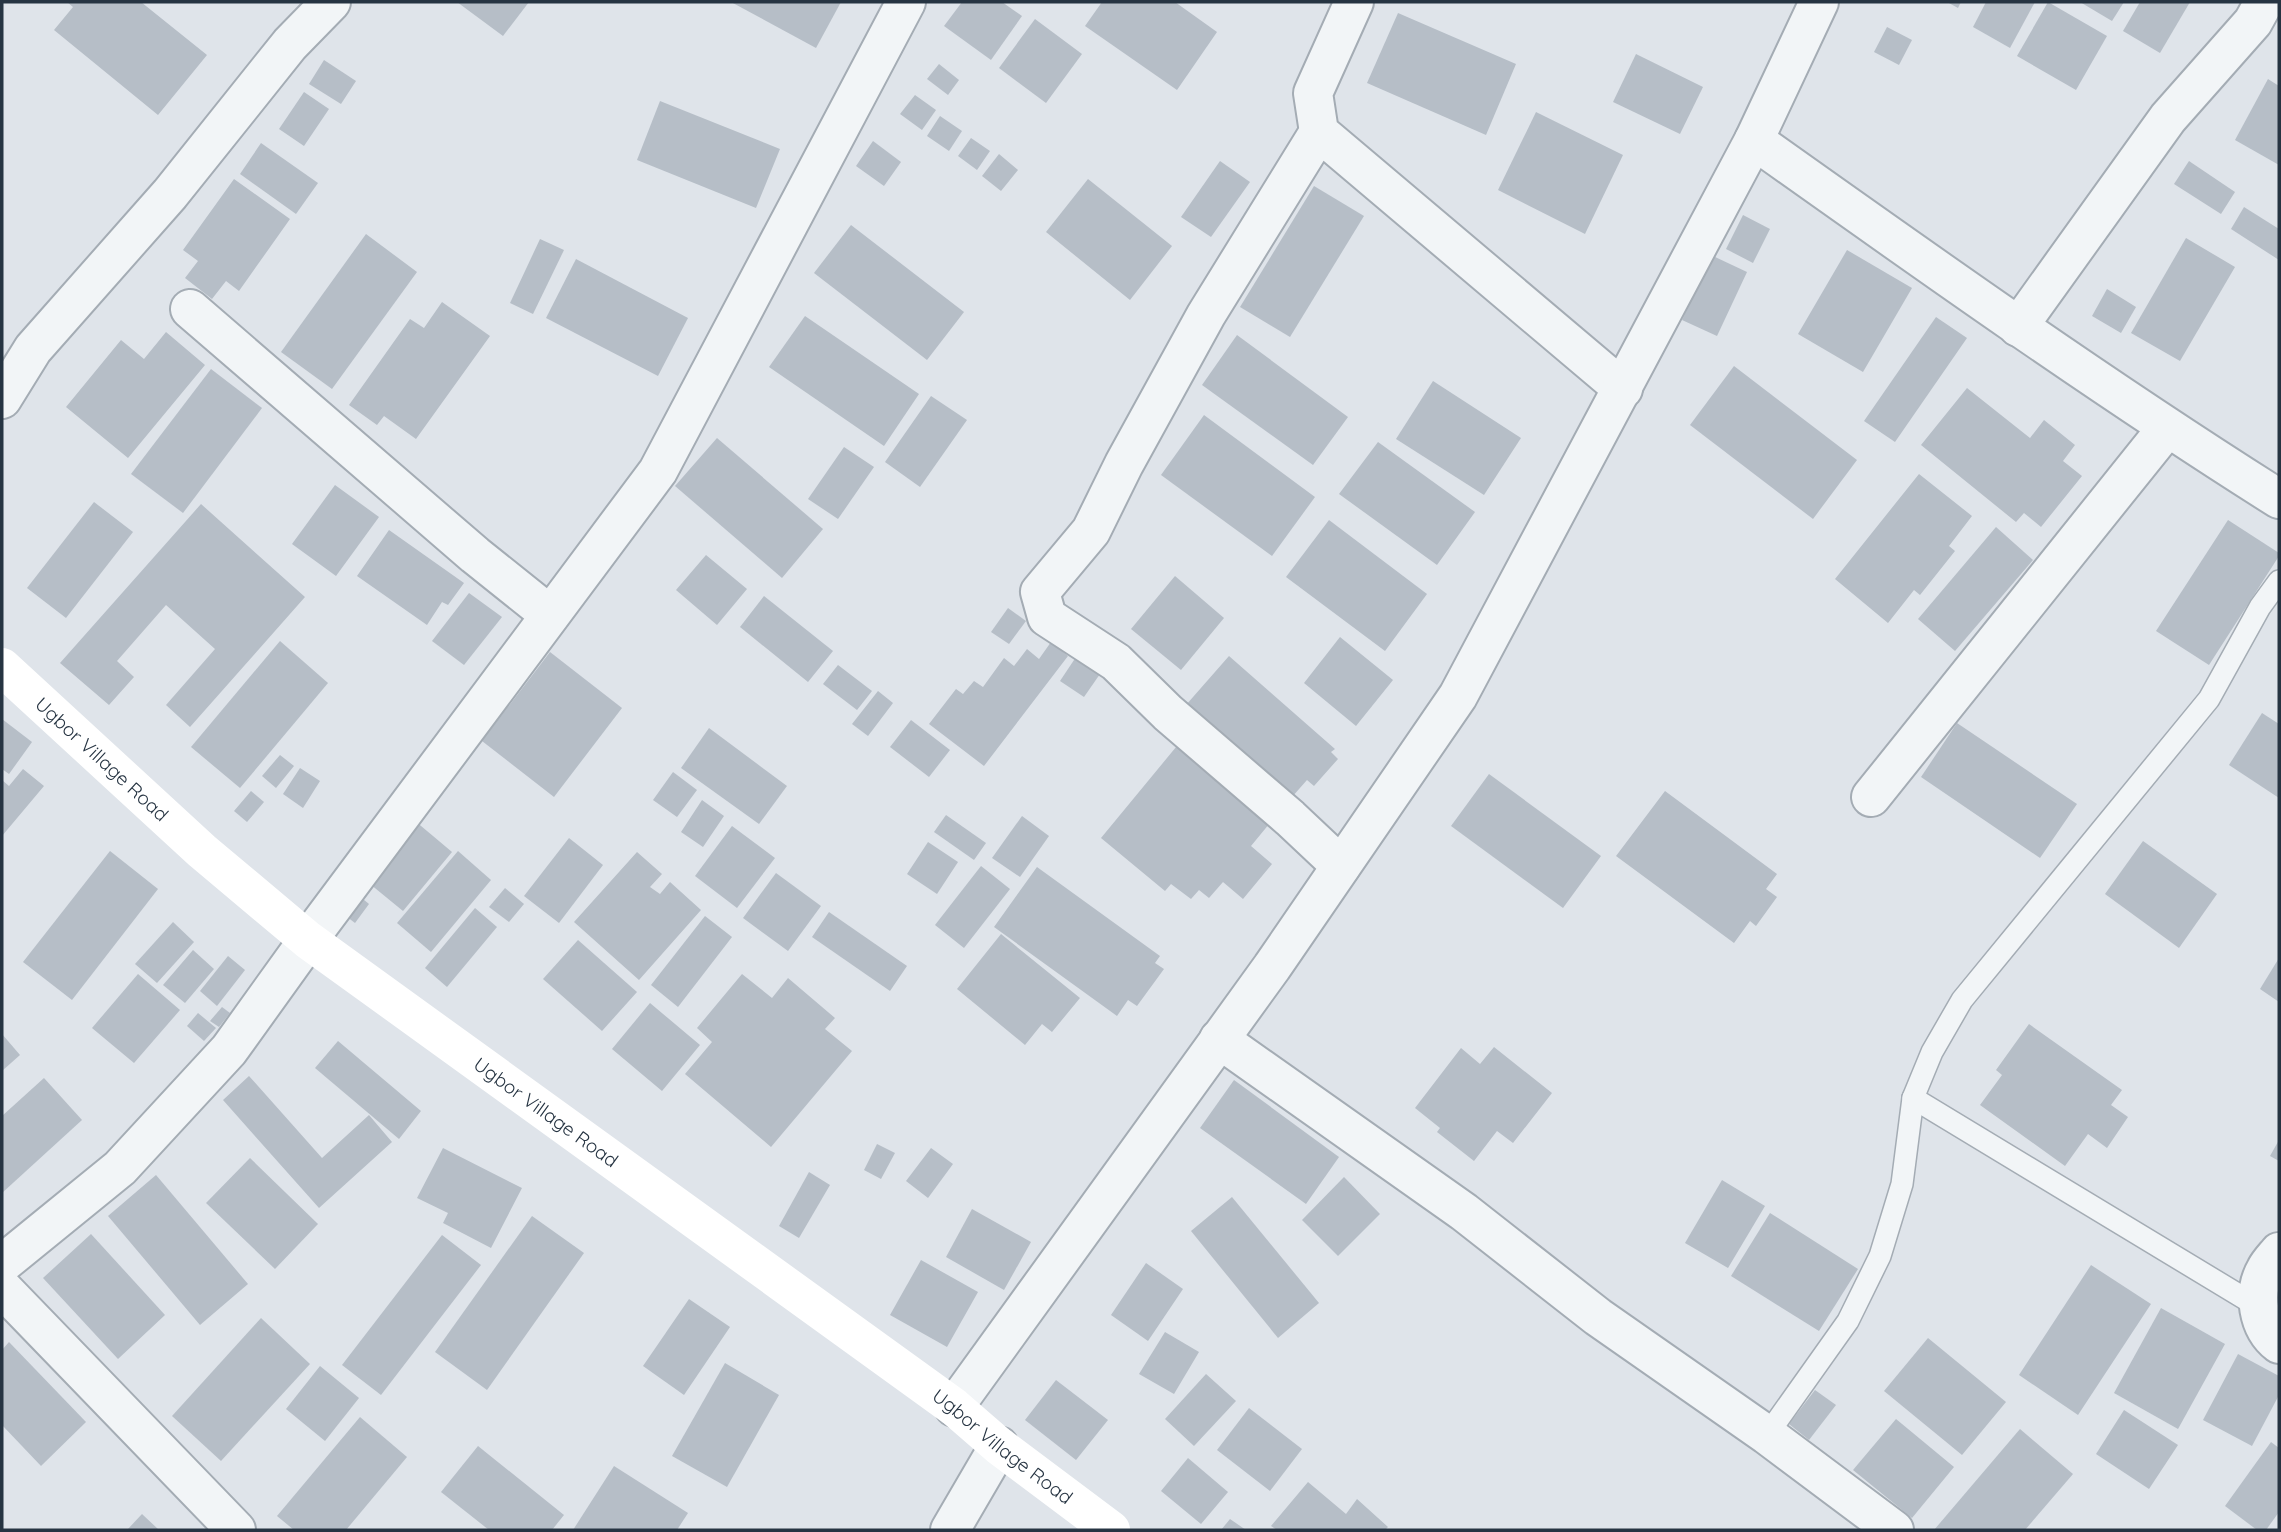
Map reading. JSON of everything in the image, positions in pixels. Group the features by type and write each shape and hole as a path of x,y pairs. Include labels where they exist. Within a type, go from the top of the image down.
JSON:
{"street":[{"path":"2,399 33,349 170,194 290,44 331,2"},
{"path":"2,1264 120,1168 229,1050 307,940 658,471 906,2"},
{"path":"1341,866 1290,818 1168,713 1116,662 1047,617 1040,592 1091,531 1124,464 1206,316 1319,132 1313,93 1353,2"},
{"path":"954,1407 1272,967 1458,696 1754,140 1819,2"},
{"path":"2018,327 2168,118 2265,21"},
{"path":"1319,132 1623,389"},
{"path":"1754,140 2018,327 2167,428 2279,499"},
{"path":"190,309 451,534 550,615"},
{"path":"1871,797 2167,428"},
{"name":"Ugbor Village Road","path":"2,667 193,843 307,940 954,1407 999,1446 1111,1530"},
{"path":"1219,1039 1464,1212 1598,1317 1767,1435 1894,1530"},
{"path":"2279,1252 2264,1271 2257,1306 2270,1337 2279,1344"},
{"path":"2,1288 236,1530"},
{"path":"950,1530 999,1446"}],"lane":[{"path":"1767,1435 1848,1321 1880,1256 1902,1184 1913,1098 1932,1052 1962,1000 2209,699 2260,607 2279,581"},
{"path":"1913,1098 2257,1306"}],"building":[{"path":"67,2 141,2 207,55 158,115 54,30 73,7"},
{"path":"457,2 529,2 503,36"},
{"path":"731,2 841,2 816,48"},
{"path":"962,2 1002,2 1022,16 991,60 944,26"},
{"path":"1102,2 1175,2 1217,32 1177,90 1085,26"},
{"path":"1947,2 1961,2 1958,8"},
{"path":"1986,2 2035,2 2010,48 1973,27"},
{"path":"2048,2 2107,36 2076,90 2017,56"},
{"path":"2080,2 2124,2 2112,21"},
{"path":"2140,2 2190,2 2160,53 2123,31"},
{"path":"1398,13 1516,64 1486,135 1367,83"},
{"path":"1035,19 1082,54 1046,103 999,68"},
{"path":"1887,27 1912,40 1899,65 1874,52"},
{"path":"1636,54 1703,87 1680,134 1613,102"},
{"path":"324,60 356,81 341,104 309,84"},
{"path":"939,64 959,80 948,95 927,79"},
{"path":"2268,79 2279,86 2279,165 2235,140"},
{"path":"304,92 329,109 304,146 279,129"},
{"path":"915,95 936,110 922,130 900,114"},
{"path":"660,101 780,149 756,208 637,160"},
{"path":"1536,112 1623,155 1585,234 1498,190"},
{"path":"940,116 962,131 949,151 927,136"},
{"path":"971,138 990,151 977,170 958,156"},
{"path":"873,141 901,162 884,186 856,166"},
{"path":"261,143 318,183 296,214 240,174"},
{"path":"999,154 1018,170 1001,191 982,176"},
{"path":"1220,161 1250,182 1211,237 1181,217"},
{"path":"2189,161 2235,192 2221,214 2174,184"},
{"path":"234,179 290,219 239,291 226,281 212,299 185,278 198,261 183,250"},
{"path":"1088,179 1172,246 1130,300 1046,232"},
{"path":"1314,186 1364,216 1290,337 1240,307"},
{"path":"2244,207 2279,229 2279,260 2231,229"},
{"path":"1743,215 1770,229 1753,263 1726,249"},
{"path":"851,225 964,312 927,360 814,273"},
{"path":"366,234 417,272 332,389 281,352"},
{"path":"2186,238 2235,267 2180,361 2131,333"},
{"path":"540,239 564,250 533,314 510,303"},
{"path":"1847,250 1912,288 1863,372 1798,334"},
{"path":"1713,256 1747,272 1717,336 1682,320"},
{"path":"576,259 688,318 658,376 546,318"},
{"path":"2107,289 2136,307 2121,333 2092,316"},
{"path":"442,302 490,336 416,439 384,416 377,425 349,405 410,319 424,328"},
{"path":"805,316 919,394 884,446 769,367"},
{"path":"1936,317 1967,338 1895,442 1864,421"},
{"path":"166,332 205,365 128,458 66,407 121,340 144,359"},
{"path":"1237,335 1348,417 1313,465 1202,385"},
{"path":"1734,366 1857,460 1813,519 1690,425"},
{"path":"211,369 262,408 183,513 131,474"},
{"path":"1433,381 1521,438 1484,495 1396,439"},
{"path":"1967,388 2030,438 2044,420 2075,445 2063,461 2082,476 2041,527 2024,513 2016,522 1921,445"},
{"path":"931,396 967,420 920,487 885,462"},
{"path":"1204,415 1315,497 1272,556 1161,475"},
{"path":"717,438 823,529 782,578 675,486"},
{"path":"1378,442 1475,512 1437,565 1339,494"},
{"path":"844,447 874,467 838,519 808,499"},
{"path":"1919,474 1972,516 1949,546 1955,551 1920,595 1914,590 1888,623 1835,579"},
{"path":"335,485 379,517 336,576 292,544"},
{"path":"94,502 133,532 66,618 27,588"},
{"path":"201,504 305,597 190,727 166,705 215,649 166,605 117,661 134,677 109,705 60,663"},
{"path":"1329,520 1427,594 1385,651 1286,577"},
{"path":"2228,520 2279,553 2279,556 2209,665 2156,631"},
{"path":"1996,527 2033,560 1955,651 1918,619"},
{"path":"389,530 464,583 448,605 442,602 427,625 357,576"},
{"path":"706,555 747,589 717,625 676,590"},
{"path":"1175,576 1224,618 1181,670 1131,629"},
{"path":"469,593 502,617 464,665 432,641"},
{"path":"764,596 833,651 808,682 740,627"},
{"path":"1008,608 1026,621 1009,644 991,632"},
{"path":"1340,637 1393,680 1356,726 1304,683"},
{"path":"280,641 328,683 240,788 191,747"},
{"path":"1051,642 1068,656 984,766 929,724 956,689 963,694 974,681 983,687 1004,658 1014,666 1027,649 1039,659"},
{"path":"550,652 622,708 554,797 482,741"},
{"path":"1229,656 1335,749 1331,752 1338,759 1314,786 1307,780 1292,797 1186,705"},
{"path":"1076,657 1100,674 1084,697 1060,681"},
{"path":"838,665 872,691 857,710 823,684"},
{"path":"878,691 893,703 868,736 852,724"},
{"path":"2262,713 2279,724 2279,798 2229,765"},
{"path":"2,719 32,742 9,774 2,769"},
{"path":"911,720 950,750 929,777 890,747"},
{"path":"1957,723 2077,804 2040,858 1921,777"},
{"path":"709,728 787,786 759,824 681,768"},
{"path":"1181,741 1274,818 1251,846 1272,864 1243,899 1223,882 1209,898 1199,890 1191,899 1171,884 1165,891 1101,838"},
{"path":"280,755 294,766 276,788 262,776"},
{"path":"300,768 320,781 303,808 283,794"},
{"path":"23,769 44,786 2,836 2,780 9,786"},
{"path":"673,772 697,790 677,817 653,800"},
{"path":"1489,774 1601,856 1563,908 1451,826"},
{"path":"251,791 264,802 247,822 234,811"},
{"path":"1665,791 1777,874 1766,889 1777,897 1756,926 1750,921 1734,943 1616,856"},
{"path":"702,800 724,816 703,847 681,832"},
{"path":"408,815 452,852 403,911 359,875"},
{"path":"946,815 986,843 974,860 934,832"},
{"path":"1022,816 1049,836 1020,877 992,858"},
{"path":"732,826 775,858 737,908 695,876"},
{"path":"569,838 603,865 559,923 524,896"},
{"path":"2143,841 2217,894 2179,948 2105,894"},
{"path":"928,842 958,862 937,894 907,874"},
{"path":"110,851 158,889 72,1000 23,962"},
{"path":"458,851 491,880 431,952 397,923"},
{"path":"637,852 662,874 650,887 660,894 670,882 701,910 639,980 574,922"},
{"path":"981,866 1010,889 964,948 935,925"},
{"path":"1037,867 1160,956 1155,963 1164,969 1137,1006 1128,1000 1117,1016 994,927"},
{"path":"776,873 821,906 788,951 743,918"},
{"path":"505,888 524,904 509,922 489,907"},
{"path":"352,890 369,904 355,923 338,910"},
{"path":"475,908 497,927 447,987 425,968"},
{"path":"829,912 907,966 890,991 812,937"},
{"path":"705,916 732,937 678,1007 651,985"},
{"path":"173,922 194,942 157,983 135,964"},
{"path":"1001,934 1080,998 1052,1032 1042,1024 1025,1045 957,989"},
{"path":"578,940 637,992 602,1031 543,979"},
{"path":"193,950 214,969 185,1003 163,985"},
{"path":"228,956 245,970 217,1006 200,991"},
{"path":"2279,958 2279,1002 2260,989"},
{"path":"138,974 180,1010 134,1063 92,1028"},
{"path":"742,974 772,998 788,978 835,1018 825,1029 852,1051 771,1147 685,1074 712,1042 697,1028"},
{"path":"650,1003 700,1045 662,1091 612,1049"},
{"path":"222,1007 230,1013 219,1027 210,1021"},
{"path":"198,1013 216,1028 204,1041 187,1026"},
{"path":"2029,1024 2122,1090 2111,1105 2128,1117 2107,1148 2088,1134 2065,1166 1980,1105 2002,1075 1996,1070"},
{"path":"2,1034 20,1055 2,1071"},
{"path":"338,1041 421,1111 399,1139 315,1068"},
{"path":"1494,1047 1552,1093 1513,1143 1497,1131 1474,1161 1437,1132 1440,1128 1415,1108 1461,1048 1480,1064"},
{"path":"249,1076 322,1158 369,1115 392,1142 319,1208 223,1100"},
{"path":"44,1078 82,1120 2,1193 2,1116"},
{"path":"1234,1080 1339,1157 1306,1204 1200,1128"},
{"path":"2279,1140 2279,1161 2270,1156"},
{"path":"877,1144 895,1153 881,1179 864,1170"},
{"path":"443,1148 522,1188 491,1248 443,1223 448,1213 417,1198"},
{"path":"931,1148 953,1164 928,1198 906,1181"},
{"path":"250,1158 318,1224 275,1269 206,1203"},
{"path":"809,1172 830,1185 799,1238 779,1226"},
{"path":"156,1175 248,1284 200,1325 108,1216"},
{"path":"1344,1177 1380,1214 1338,1256 1302,1220"},
{"path":"1722,1180 1765,1206 1728,1268 1685,1243"},
{"path":"1232,1197 1319,1303 1278,1338 1191,1231"},
{"path":"972,1209 1031,1242 1004,1290 946,1257"},
{"path":"1770,1213 1858,1269 1819,1331 1731,1276"},
{"path":"532,1216 584,1253 487,1390 435,1352"},
{"path":"91,1234 165,1315 118,1359 43,1278"},
{"path":"442,1235 481,1265 381,1395 342,1365"},
{"path":"921,1260 978,1292 947,1347 890,1315"},
{"path":"1146,1263 1183,1289 1148,1341 1111,1315"},
{"path":"2091,1265 2151,1304 2078,1415 2019,1375"},
{"path":"689,1299 730,1327 684,1395 643,1366"},
{"path":"2161,1308 2225,1344 2178,1429 2114,1393"},
{"path":"261,1318 310,1364 221,1461 172,1416"},
{"path":"1165,1332 1199,1352 1174,1394 1139,1374"},
{"path":"1928,1338 2006,1402 1962,1455 1884,1391"},
{"path":"9,1342 86,1422 41,1466 2,1425 2,1350"},
{"path":"2238,1354 2279,1376 2279,1395 2252,1446 2203,1420"},
{"path":"725,1363 779,1395 727,1487 672,1456"},
{"path":"320,1366 359,1398 325,1441 286,1409"},
{"path":"1206,1374 1236,1401 1194,1446 1165,1419"},
{"path":"1056,1380 1108,1420 1076,1460 1025,1420"},
{"path":"1815,1390 1836,1405 1809,1440 1789,1424"},
{"path":"1249,1408 1302,1449 1270,1491 1217,1450"},
{"path":"2124,1410 2178,1445 2149,1489 2096,1454"},
{"path":"360,1417 407,1457 346,1530 294,1530 277,1516"},
{"path":"1896,1419 1954,1467 1912,1518 1853,1470"},
{"path":"2020,1429 2073,1474 2025,1530 1934,1530"},
{"path":"2271,1442 2279,1448 2279,1512 2266,1530 2257,1530 2225,1506"},
{"path":"478,1446 564,1515 552,1530 489,1530 441,1492"},
{"path":"1188,1458 1228,1492 1201,1524 1161,1491"},
{"path":"614,1466 688,1513 677,1530 573,1530"},
{"path":"1308,1482 1346,1514 1357,1499 1388,1527 1385,1530 1277,1530 1271,1526"},
{"path":"142,1514 159,1530 127,1530"},
{"path":"1230,1519 1246,1530 1221,1530"}]}
